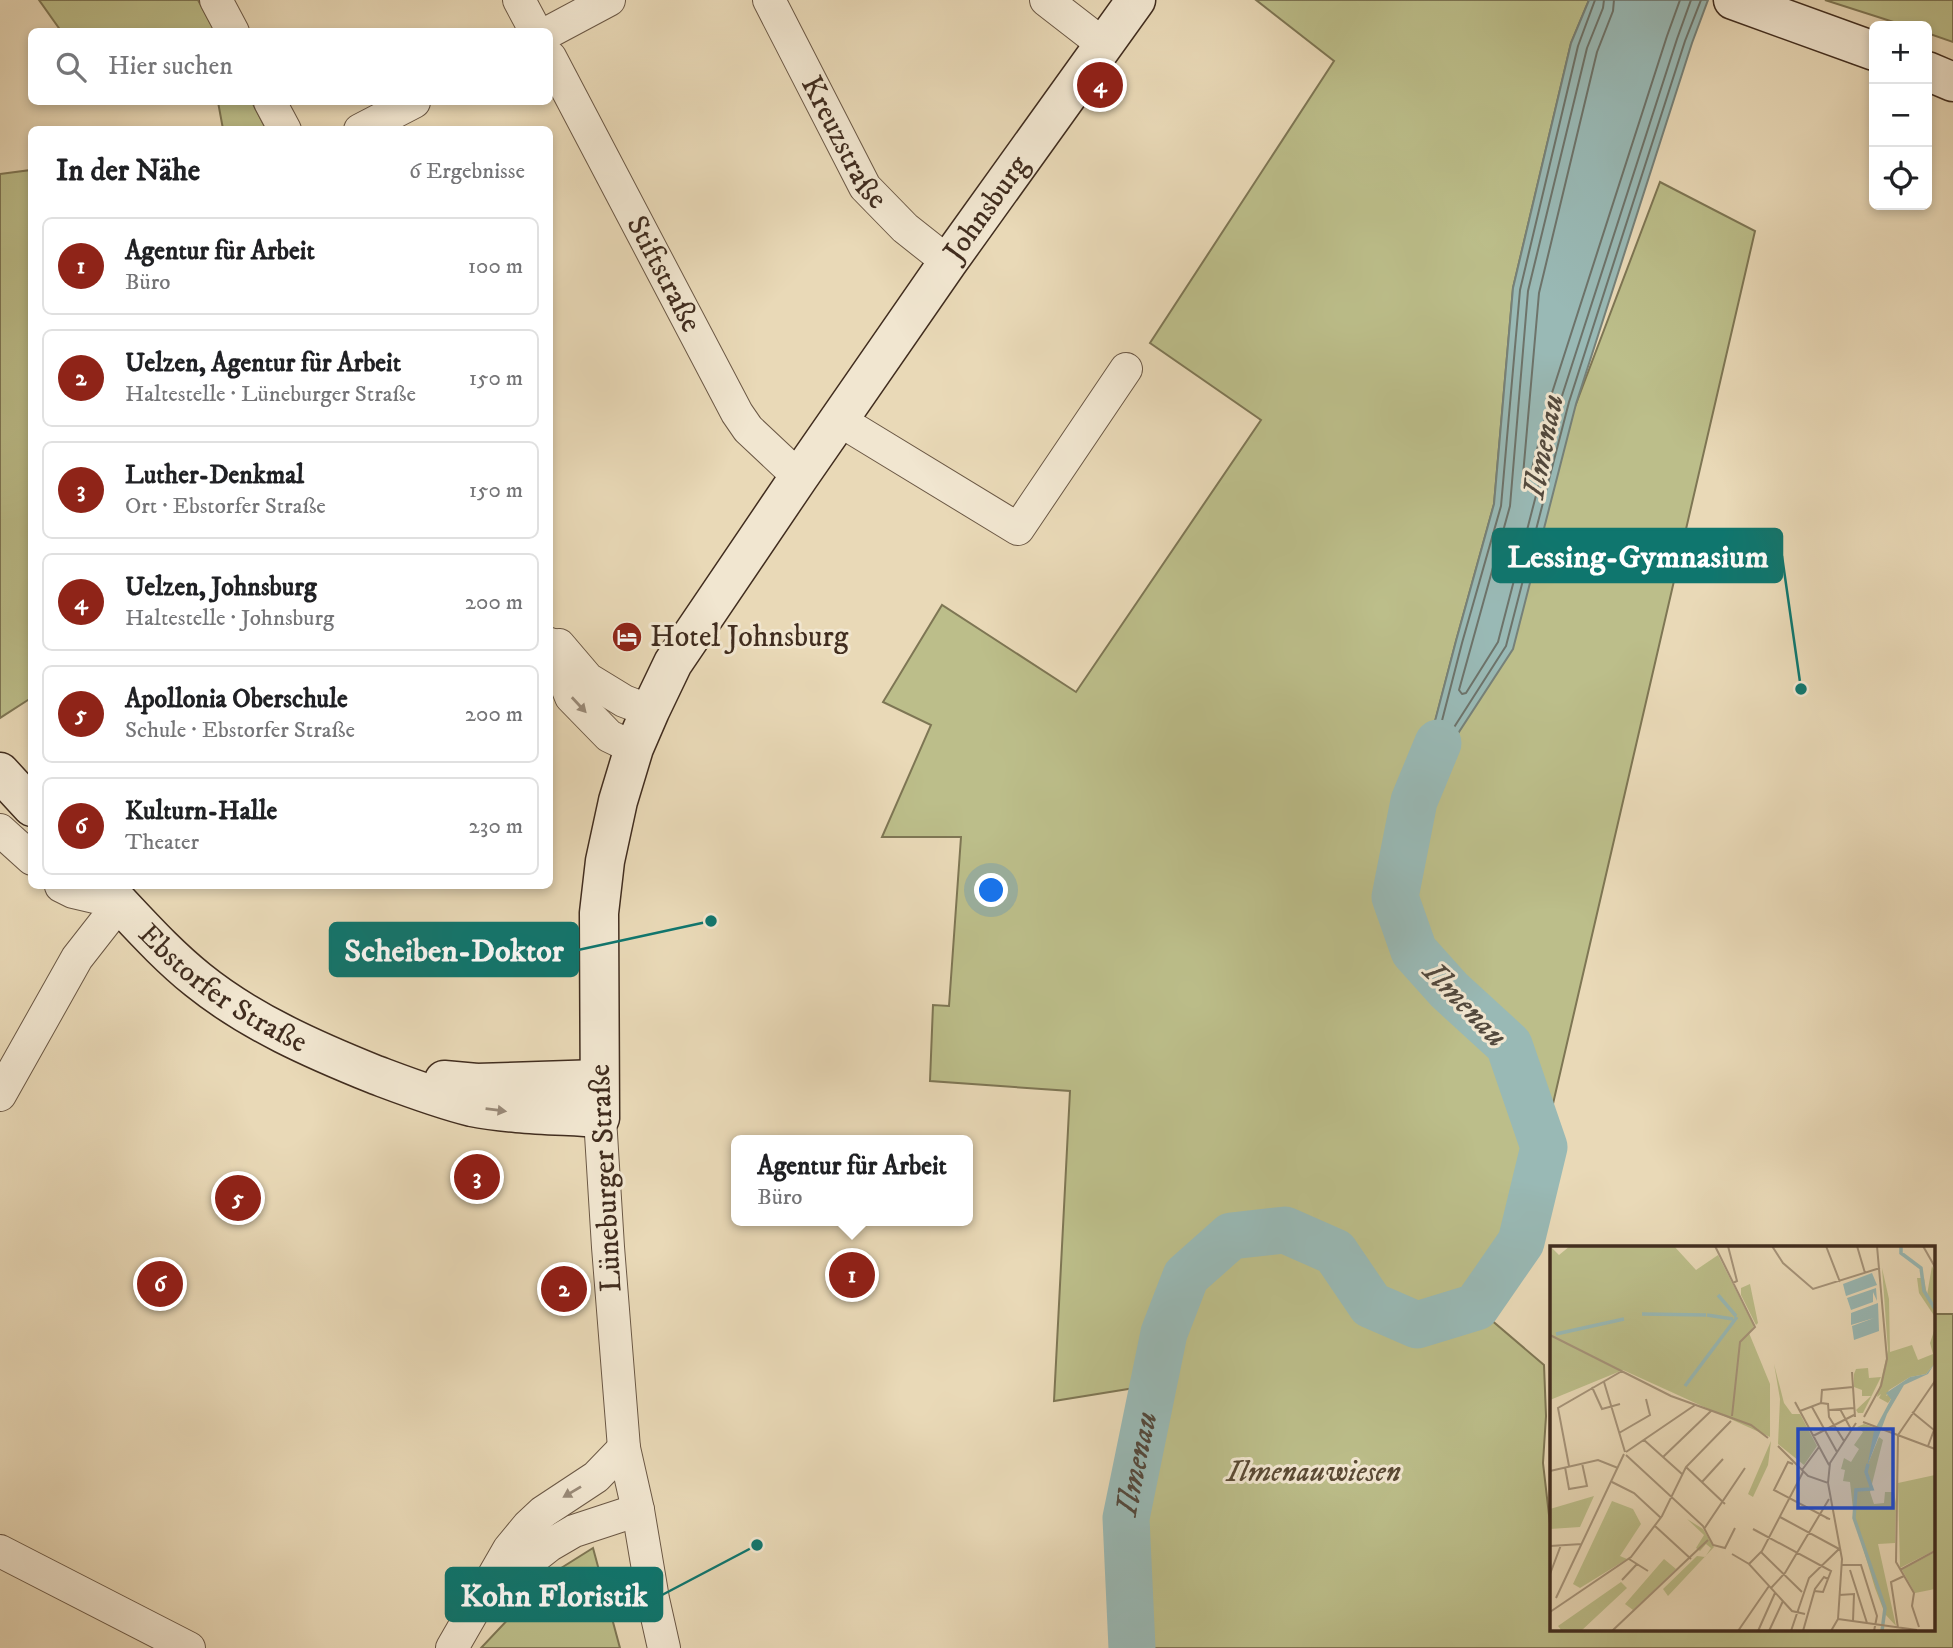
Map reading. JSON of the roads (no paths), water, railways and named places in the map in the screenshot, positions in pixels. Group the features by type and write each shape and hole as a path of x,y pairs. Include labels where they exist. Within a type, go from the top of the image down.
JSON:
{"main road":[{"name":"Johnsburg","path":"650,711 673,663 799,477 948,262 1136,0"},
{"path":"1733,0 1869,49"},
{"path":"1932,63 1953,66"},
{"path":"1932,73 1953,82"},
{"name":"Lüneburger Straße","path":"600,1118 599,912 605,861 618,801 634,748 650,711"},
{"path":"0,772 28,803"},
{"name":"Ebstorfer Straße","path":"111,894 198,980 236,1007 285,1035 338,1060 418,1091 474,1107 600,1118"},
{"name":"Ebstorfer Straße","path":"338,1060 421,1077 477,1083 599,1079"}],"street":[{"path":"216,0 231,28"},
{"path":"519,0 534,28"},
{"path":"553,30 609,0"},
{"name":"Kreuzstraße","path":"769,0 865,187 905,228 948,262"},
{"path":"1046,0 1104,45"},
{"name":"Stiftstraße","path":"553,63 737,413 748,429 799,477"},
{"path":"272,105 283,126"},
{"path":"368,126 408,105"},
{"path":"839,420 1018,529 1126,369"},
{"path":"553,637 588,678 624,701 650,711"},
{"path":"553,652 571,697 609,736 634,748"},
{"path":"0,830 28,855"},
{"name":"Ebstorfer Straße","path":"68,889 74,892 111,894"},
{"path":"0,1095 111,894"},
{"name":"Lüneburger Straße","path":"600,1118 624,1448 664,1648"},
{"path":"452,1648 509,1549 527,1526 543,1512 596,1477 624,1448"},
{"path":"481,1599 550,1545 574,1531 638,1510"},
{"path":"0,1551 189,1648"}],"water":[{"path":"1589,0 1708,0 1576,404 1513,649 1414,801 1494,504 1513,288 1571,43"}],"waterway":[{"name":"Ilmenau","path":"1132,1648 1126,1518 1164,1333 1186,1276 1231,1236 1285,1230 1335,1252 1371,1305 1417,1325 1476,1307 1521,1242 1544,1147 1509,1045 1449,990 1414,951 1395,897 1414,801 1438,743"}],"place":[{"name":"Uelzen, Johnsburg","path":"1100,85"},
{"name":"Hotel Johnsburg","path":"627,637"},
{"name":"Lessing-Gymnasium","path":"1801,689"},
{"name":"Scheiben-Doktor","path":"711,921"},
{"name":"Luther-Denkmal","path":"477,1177"},
{"name":"Apollonia Oberschule","path":"238,1198"},
{"name":"Agentur für Arbeit","path":"852,1275"},
{"name":"Kulturn-Halle","path":"160,1284"},
{"name":"Uelzen, Agentur für Arbeit","path":"564,1289"},
{"name":"Kohn Floristik","path":"757,1545"}],"park label":[{"name":"Ilmenauwiesen","path":"1314,1472"}]}
